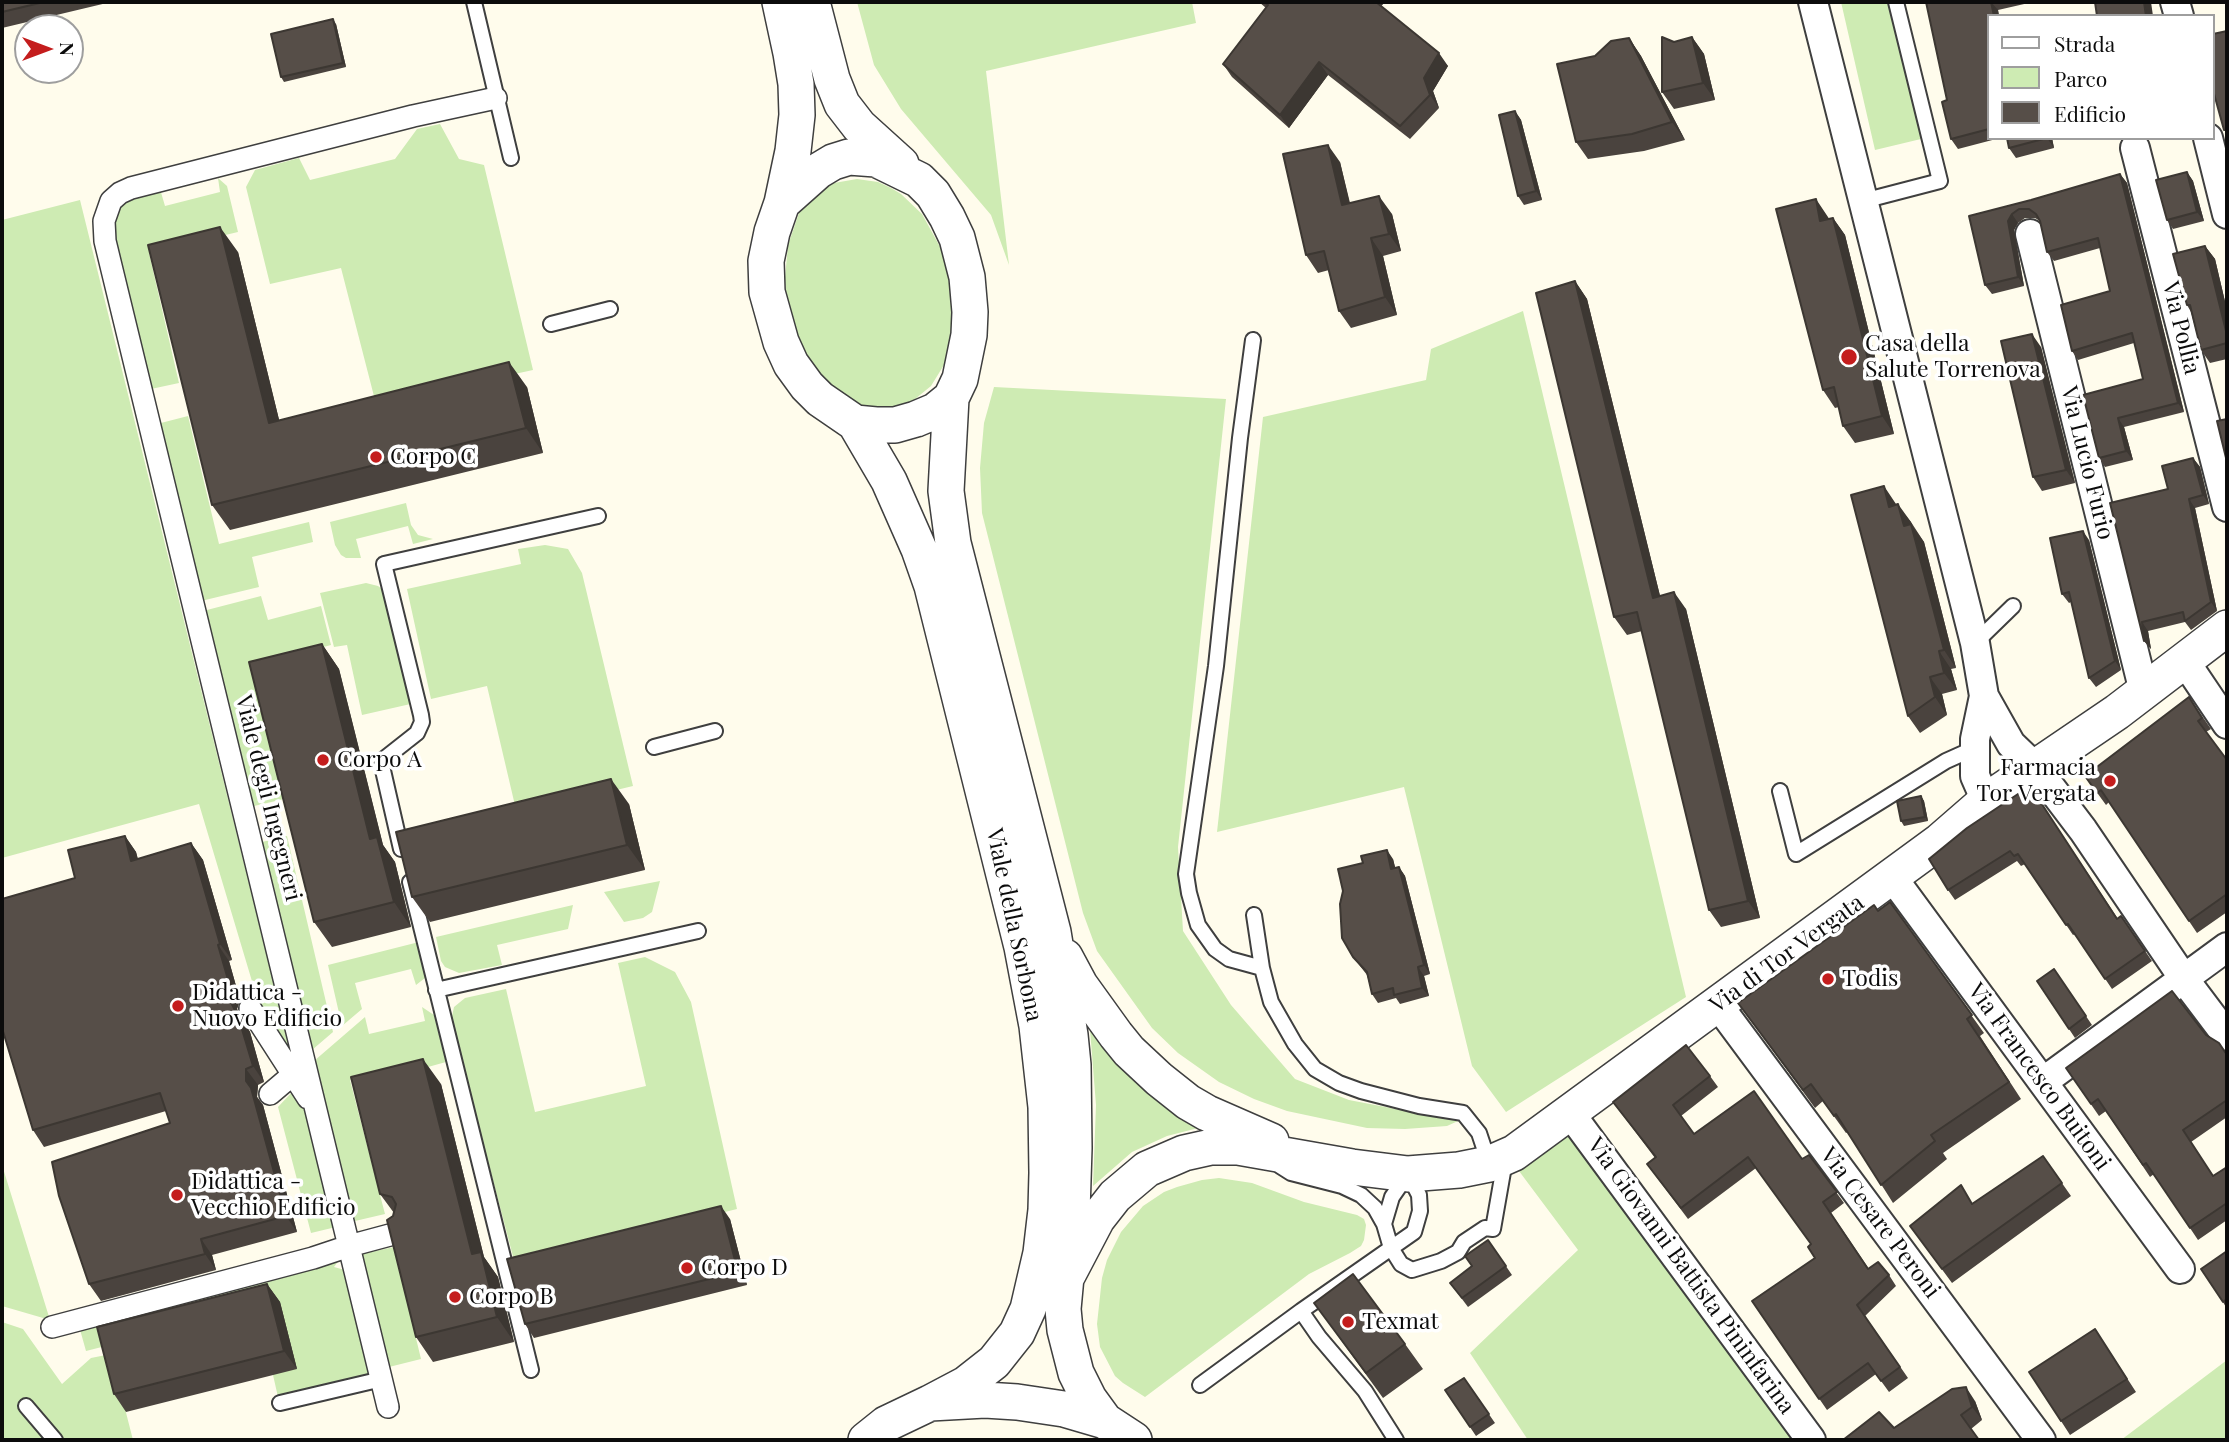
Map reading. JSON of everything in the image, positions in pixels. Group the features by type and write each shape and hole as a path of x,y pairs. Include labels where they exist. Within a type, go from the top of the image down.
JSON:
{"street":[{"path":"780,2 792,61 797,115 793,151 765,271 769,303 791,364 820,399 855,423 895,425 935,411 951,398 962,369 969,335 967,277 959,244 933,194 859,126 842,104 831,79 812,2"},
{"path":"1812,2 1975,643 1984,696 1975,748 1975,776 1986,801"},
{"name":"Viale degli Ingegneri","path":"299,1069 105,241 104,221 111,201 120,193 157,181 413,116 496,98"},
{"path":"2208,140 2227,214"},
{"name":"Via Pollia","path":"2134,148 2227,507"},
{"path":"782,203 818,171 849,157 876,159 919,180"},
{"name":"Via Lucio Furio","path":"2030,234 2144,692"},
{"name":"Viale della Sorbona","path":"951,398 946,491 953,543 1053,932 1070,1035 1075,1118 1072,1212 1063,1319 1072,1363 1089,1399 1105,1421"},
{"name":"Viale della Sorbona","path":"855,423 878,460 898,501 932,586 1023,947 1037,1026 1046,1107 1048,1173 1041,1253 1028,1309 1017,1333 994,1362 967,1384 886,1424 866,1440"},
{"name":"Via di Tor Vergata","path":"1065,1280 1104,1208 1126,1185 1147,1169 1172,1157 1211,1147 1238,1147 1408,1174 1447,1172 1501,1159 1570,1113 1718,1005 1940,841 1986,801 2144,692 2227,628"},
{"path":"2184,660 2227,724"},
{"path":"1984,696 2011,744 2036,768 2083,830 2184,979 2227,1036"},
{"name":"Via Francesco Buitoni","path":"1898,885 2180,1269"},
{"name":"Via di Tor Vergata","path":"1053,932 1080,985 1101,1015 1129,1051 1159,1079 1188,1102 1309,1158"},
{"path":"2044,1081 2227,947"},
{"name":"Via Cesare Peroni","path":"1718,1005 2041,1440"},
{"path":"250,1008 299,1069 317,1111 388,1407"},
{"path":"270,1094 299,1069"},
{"name":"Via Giovanni Battista Pininfarina","path":"1570,1113 1811,1440"},
{"path":"52,1326 401,1233"},
{"path":"930,1404 985,1400 1064,1409 1105,1421 1134,1440"}],"lane":[{"path":"474,2 511,158"},
{"path":"1863,201 1940,181 1895,2"},
{"path":"551,324 610,309"},
{"path":"1253,340 1216,666 1186,874 1198,925 1215,949 1229,959 1262,968"},
{"path":"531,1370 382,770 384,759 417,733 422,722 384,564 598,516"},
{"path":"1975,643 2013,606"},
{"path":"654,747 715,731"},
{"path":"1780,791 1796,854 1946,761 1975,748"},
{"path":"1254,915 1262,968 1271,1002 1295,1044 1315,1069 1339,1083 1361,1091 1419,1106 1463,1113 1501,1159 1503,1172 1493,1229 1485,1228 1464,1242 1458,1252 1441,1261 1412,1270 1401,1264 1391,1248 1384,1224 1375,1208 1361,1195 1342,1186 1291,1173 1268,1152"},
{"path":"436,990 698,931"},
{"path":"1200,1385 1414,1232 1418,1223 1419,1195 1408,1174 1392,1197 1384,1224"},
{"path":"1301,1311 1319,1337 1365,1391 1396,1440"},
{"path":"280,1403 382,1379"},
{"path":"26,1406 55,1440"}],"green space":[{"path":"857,2 1192,2 1196,23 986,71 1009,265 991,215 901,109 874,65"},
{"path":"1841,2 1889,2 1921,139 1875,150"},
{"path":"440,124 459,159 484,165 533,370 376,404 341,268 270,284 246,187 255,170 299,158 310,180 395,159 417,129"},
{"path":"218,178 227,186 238,232 149,253 179,383 151,389 112,227 116,212 125,200 160,189 165,206 220,192"},
{"path":"857,179 878,182 891,188 922,214 944,254 953,285 953,330 947,360 931,386 904,408 871,412 831,392 797,343 786,297 788,245 799,213 820,191 834,183"},
{"path":"80,200 290,1050 285,1053 260,1008 199,804 2,858 2,220"},
{"path":"1523,311 1686,997 1506,1112 1472,1066 1404,787 1217,832 1263,417 1426,380 1431,349"},
{"path":"994,387 1226,399 1178,847 1183,931 1231,1005 1295,1079 1349,1100 1458,1121 1447,1126 1367,1128 1287,1111 1254,1099 1219,1082 1178,1053 1152,1028 1097,951 1083,913 982,513 980,468 984,423"},
{"path":"188,416 219,544 309,522 313,542 252,557 259,587 201,601 157,424"},
{"path":"406,503 411,525 418,535 433,539 413,544 408,526 356,539 361,558 346,558 341,555 335,545 330,522"},
{"path":"545,545 568,549 582,573 633,786 517,814 487,686 431,699 407,589 521,564 518,549"},
{"path":"366,583 378,586 387,593 415,703 362,715 347,645 334,647 320,593"},
{"path":"261,596 268,620 321,606 331,645 250,667 284,799 254,806 203,611"},
{"path":"287,836 333,1032 312,1050 262,842"},
{"path":"660,881 652,912 643,918 624,922 604,892"},
{"path":"573,905 568,929 497,945 502,965 459,973 445,967 441,961 436,937"},
{"path":"419,942 427,970 425,978 416,985 411,969 355,983 362,1009 342,1026 328,965"},
{"path":"645,957 675,972 691,1002 737,1209 515,1264 451,1021 454,1007 465,998 506,989 535,1112 646,1086 618,963"},
{"path":"422,1007 434,1015 446,1062 363,1085 356,1075 350,1080 385,1214 355,1221 314,1061 365,1017 369,1034 425,1021"},
{"path":"1089,1017 1206,1126 1167,1136 1132,1152 1093,1186 1096,1105"},
{"path":"294,1090 308,1112 336,1227 311,1233 278,1107"},
{"path":"1570,1129 1800,1440 1528,1440 1470,1353 1578,1250 1516,1167"},
{"path":"2,1165 50,1320 2,1306"},
{"path":"1219,1178 1252,1183 1304,1202 1357,1215 1364,1219 1366,1225 1364,1240 1361,1246 1350,1253 1309,1274 1145,1397 1115,1376 1100,1347 1097,1324 1102,1278 1107,1260 1121,1232 1143,1206 1177,1187"},
{"path":"394,1247 421,1359 389,1367 362,1254"},
{"path":"340,1259 334,1267 345,1270 371,1373 278,1397 273,1375 279,1302 86,1351 79,1326 175,1302 180,1306 184,1301"},
{"path":"2,1322 23,1329 62,1384 91,1358 111,1354 133,1440 2,1440"},
{"path":"2227,1360 2227,1440 2121,1440"}],"building":[{"path":"2,2 44,2 2,12"},
{"path":"1264,2 1376,2 1439,53 1424,78 1430,95 1400,126 1319,62 1280,115 1223,64 1268,5"},
{"path":"1926,2 1991,2 1994,14 1988,14 1988,129 1951,139 1942,102 1947,100"},
{"path":"2095,2 2144,2 2146,14 2097,14"},
{"path":"333,19 343,63 281,77 271,34"},
{"path":"2227,31 2227,136 2215,97 2215,34"},
{"path":"1662,37 1674,42 1692,37 1703,83 1662,92"},
{"path":"1629,38 1672,122 1632,134 1576,142 1557,64 1595,56 1611,41"},
{"path":"1515,111 1536,191 1518,196 1499,115"},
{"path":"2007,140 2039,140 2009,148"},
{"path":"1328,145 1342,205 1379,196 1389,234 1371,238 1385,297 1339,311 1324,251 1306,255 1283,154"},
{"path":"2187,172 2197,212 2167,220 2156,180"},
{"path":"2120,174 2178,403 2118,418 2126,451 2099,458 2083,395 2143,379 2132,333 2072,351 2061,305 2110,291 2098,238 2047,252 2036,214 2029,209 2019,209 2008,221 2018,277 1985,285 1969,216"},
{"name":"Casa della Salute Torrenova","path":"1816,199 1820,221 1833,218 1882,416 1843,426 1834,387 1823,390 1776,209"},
{"path":"220,227 269,423 509,362 526,428 212,505 148,245"},
{"path":"2205,246 2227,343 2201,350 2173,254"},
{"path":"1575,281 1653,598 1674,592 1748,901 1709,910 1637,612 1614,617 1536,293"},
{"path":"2032,334 2066,470 2033,477 2001,341"},
{"path":"2227,419 2227,462 2217,421"},
{"path":"2193,458 2203,495 2189,499 2211,602 2185,621 2183,612 2142,622 2144,641 2110,503 2168,489 2162,466"},
{"path":"1884,486 1889,507 1898,504 1904,526 1911,524 1944,650 1939,651 1944,673 1930,677 1935,697 1908,716 1851,495"},
{"path":"2083,531 2115,661 2089,678 2069,592 2062,594 2050,538"},
{"path":"322,644 370,839 377,837 394,902 314,922 249,662"},
{"path":"2189,697 2202,718 2198,721 2227,760 2227,894 2189,921 2101,790 2097,793 2085,776"},
{"path":"611,779 627,845 412,897 396,832"},
{"path":"2030,786 2117,919 2121,916 2145,951 2105,979 2018,854 2014,856 2010,851 1948,890 1929,859 1967,828"},
{"path":"1921,796 1925,817 1901,821 1897,801"},
{"path":"125,836 131,861 191,843 220,944 218,945 229,983 226,993 238,1016 253,1066 246,1069 246,1081 251,1088 286,1216 201,1239 205,1254 89,1284 59,1196 52,1162 170,1123 160,1093 33,1130 2,1028 2,899 75,878 68,850"},
{"path":"1387,850 1391,869 1399,867 1424,965 1418,967 1422,988 1394,995 1393,988 1372,994 1367,972 1353,957 1342,938 1340,904 1343,891 1338,869 1363,863 1361,856"},
{"path":"1890,902 1972,1015 1967,1019 2009,1082 1931,1135 1935,1141 1881,1185 1836,1114 1834,1116 1811,1084 1803,1090 1738,1003 1874,905 1878,911"},
{"path":"2054,969 2086,1016 2069,1029 2037,981"},
{"path":"2172,991 2206,1035 2219,1043 2227,1055 2227,1100 2183,1130 2213,1176 2227,1167 2227,1203 2190,1228 2098,1099 2091,1104 2066,1068"},
{"path":"1686,1045 1710,1076 1673,1105 1694,1134 1754,1091 1802,1159 1809,1155 1837,1192 1823,1202 1868,1269 1878,1262 1889,1275 1857,1305 1900,1367 1881,1381 1868,1363 1819,1399 1752,1301 1815,1258 1808,1247 1811,1244 1748,1157 1681,1208 1647,1164 1656,1157 1613,1102"},
{"path":"423,1059 472,1254 481,1252 497,1317 416,1337 387,1220 393,1216 396,1204 392,1197 380,1194 351,1077"},
{"path":"2043,1156 2062,1183 1942,1269 1910,1226 1961,1185 1972,1204"},
{"path":"721,1206 738,1272 525,1324 507,1259"},
{"path":"1488,1240 1506,1266 1462,1298 1450,1283 1472,1266 1465,1256"},
{"path":"2227,1251 2227,1299 2223,1302 2201,1269"},
{"path":"1353,1274 1405,1344 1366,1373 1314,1303"},
{"path":"267,1284 284,1351 114,1394 97,1327"},
{"path":"2095,1329 2127,1379 2061,1421 2029,1372"},
{"path":"1464,1378 1489,1414 1470,1427 1445,1390"},
{"path":"1966,1387 1972,1407 1961,1415 1979,1440 1843,1440 1879,1412 1894,1428 1952,1389"}],"place":[{"name":"Casa della Salute Torrenova","path":"1849,357"},
{"name":"Corpo C","path":"376,457"},
{"name":"Corpo A","path":"323,760"},
{"name":"Farmacia Tor Vergata","path":"2110,781"},
{"name":"Todis","path":"1828,979"},
{"name":"Didattica - Nuovo Edificio","path":"178,1006"},
{"name":"Didattica - Vecchio Edificio","path":"177,1195"},
{"name":"Corpo D","path":"687,1268"},
{"name":"Corpo B","path":"455,1297"},
{"name":"Texmat","path":"1348,1322"}]}
